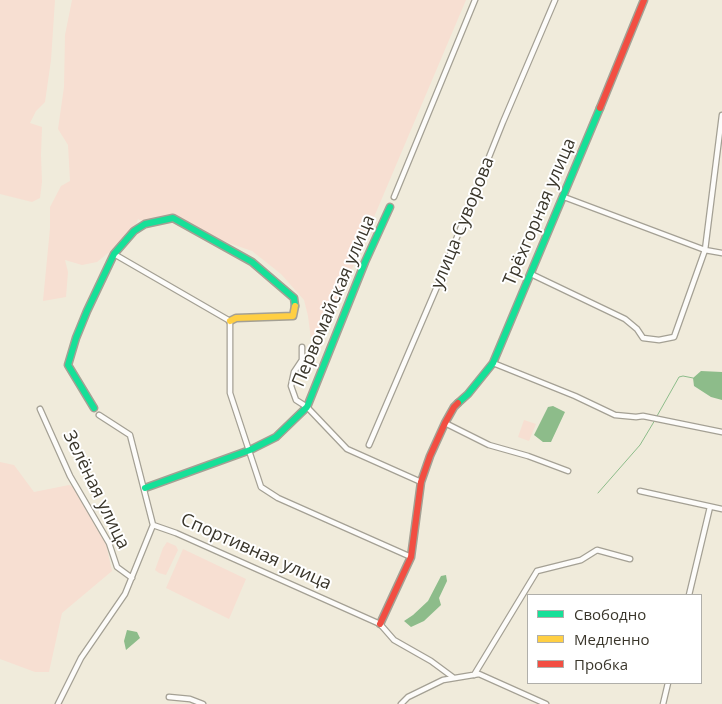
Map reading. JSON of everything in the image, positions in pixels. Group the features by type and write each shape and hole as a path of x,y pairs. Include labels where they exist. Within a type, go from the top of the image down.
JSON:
{"street":[{"path":"394,197 475,0"},
{"name":"улица Суворова","path":"369,445 440,282 503,122 555,0"},
{"name":"Трёхгорная улица","path":"380,624 411,557 421,482 430,456 454,407 468,394 493,364 564,197 644,0"},
{"path":"531,274 625,319 637,329 643,338 659,340 674,337 704,250 722,115"},
{"path":"564,197 704,250 722,253"},
{"name":"Первомайская улица","path":"307,407 390,207"},
{"path":"94,408 68,365 83,320 114,254 134,231 145,224 173,218 252,262 294,298 295,310 293,316 236,318 230,321"},
{"path":"114,254 230,321"},
{"path":"230,321 230,393 261,487 278,498 411,557"},
{"path":"302,347 302,360 294,372 291,386 296,400 307,407 347,449 421,482"},
{"path":"493,364 575,396 615,415 643,416 722,432"},
{"path":"145,488 250,450 276,437 307,407"},
{"name":"Зелёная улица","path":"40,409 70,476 109,543 117,567 132,578"},
{"name":"Спортивная улица","path":"99,415 130,436 145,488 153,525 176,533 380,624 394,640 431,661 454,678"},
{"path":"445,423 489,445 528,456 568,471"},
{"path":"640,491 710,507 721,507"},
{"path":"688,594 710,507"},
{"path":"58,704 81,658 125,594 153,525"},
{"path":"474,675 537,571 581,560 597,550 630,560"},
{"path":"401,704 408,697 444,680 479,674 546,704"},
{"path":"662,704 668,684"},
{"path":"169,697 190,699 203,704"}],"shaded area":[{"path":"0,0 55,0 51,60 45,102 36,111 30,123 42,127 42,182 40,198 32,202 0,194"},
{"path":"72,0 466,0 326,329 312,347 304,300 281,274 252,251 223,241 174,214 167,224 148,225 138,219 135,229 128,237 97,262 82,265 65,260 68,272 66,297 43,301 50,228 50,207 61,186 70,181 68,145 58,129 64,87 65,35"},
{"path":"701,371 722,372 722,400 711,397 694,386 693,378"},
{"path":"553,406 565,412 551,442 543,442 534,435 548,407"},
{"path":"524,420 536,424 529,441 518,437"},
{"path":"0,462 14,465 34,492 69,485 78,489 94,524 106,544 112,571 62,613 49,672 35,672 0,659"},
{"path":"167,542 176,546 178,550 166,575 155,570"},
{"path":"183,549 246,579 229,619 166,588"},
{"path":"446,575 447,581 439,598 441,605 424,621 411,627 404,621 428,601 441,576"},
{"path":"127,630 137,632 140,638 126,650 124,641"}],"waterway":[{"path":"657,416 679,377 693,378"},
{"path":"598,493 640,445 655,420"}],"traffic: fast":[{"path":"458,403 468,394 493,363 600,108"},
{"path":"145,488 250,450 276,437 307,407 365,262 390,207"},
{"path":"94,408 68,365 87,311 114,254 134,231 145,224 173,218 252,262 294,298 295,306"}],"traffic: slow":[{"path":"230,321 236,318 293,316 295,306"}],"traffic: jam":[{"path":"600,108 644,0"},
{"path":"380,624 411,557 421,482 430,456 445,423 458,403"}]}
